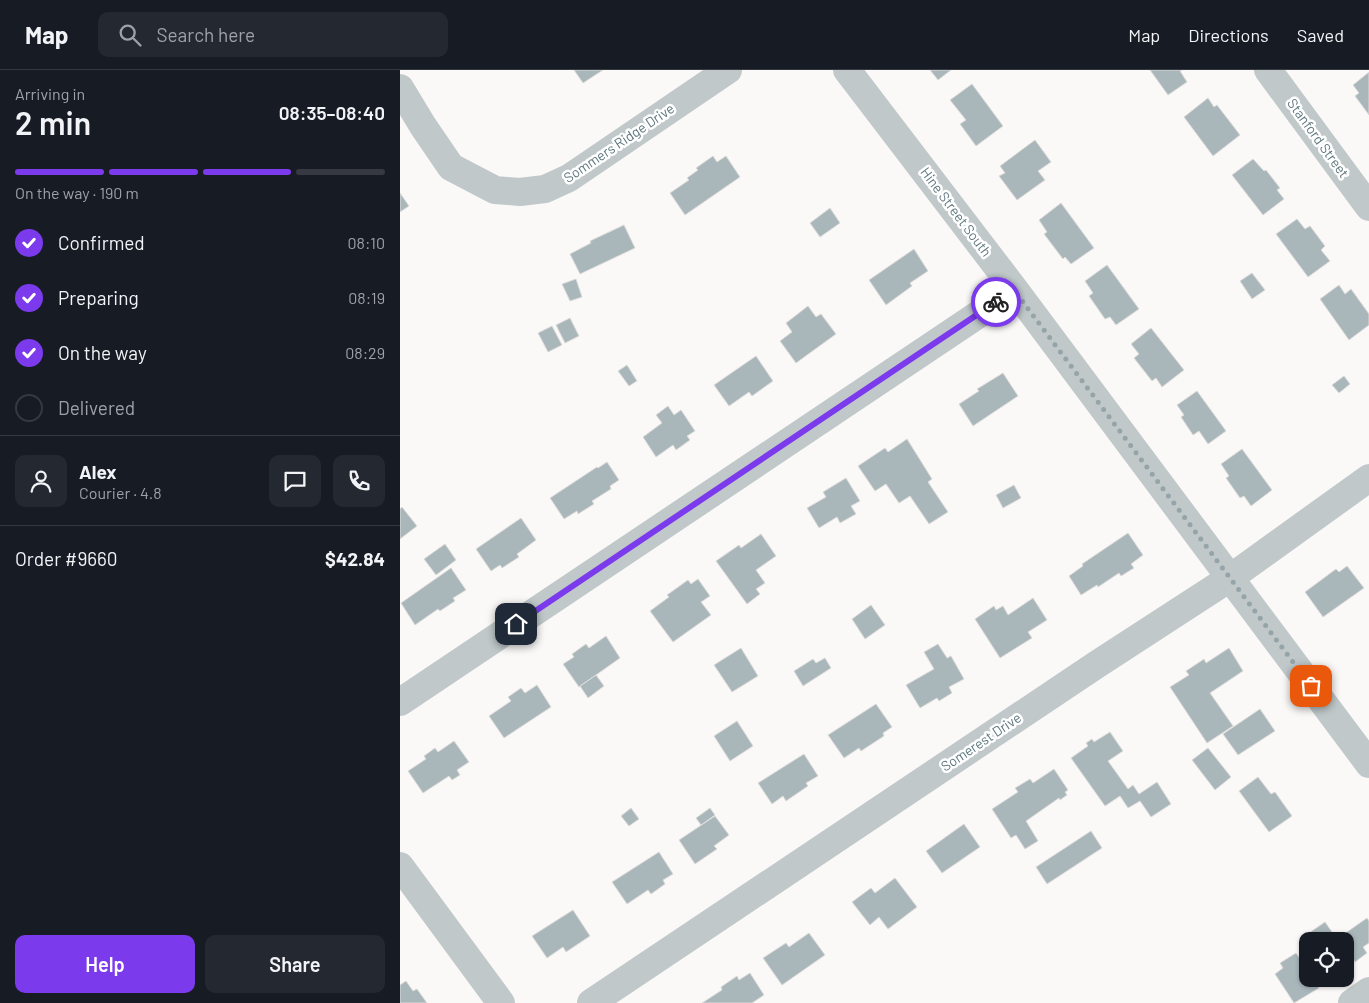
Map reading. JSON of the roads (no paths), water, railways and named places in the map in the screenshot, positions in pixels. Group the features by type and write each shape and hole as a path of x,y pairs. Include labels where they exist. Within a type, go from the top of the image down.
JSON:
{"street":[{"name":"Sommers Ridge Drive","path":"400,88 451,167 495,190 520,192 545,188 569,178 728,70"},
{"name":"Hine Street South","path":"847,70 1369,764"},
{"name":"Stanford Street","path":"1268,70 1369,207"},
{"path":"400,702 1014,290"},
{"name":"Somerest Drive","path":"591,1003 1096,665 1230,578 1369,478"},
{"path":"400,866 501,1003"},
{"path":"1352,1003 1369,991"}]}
